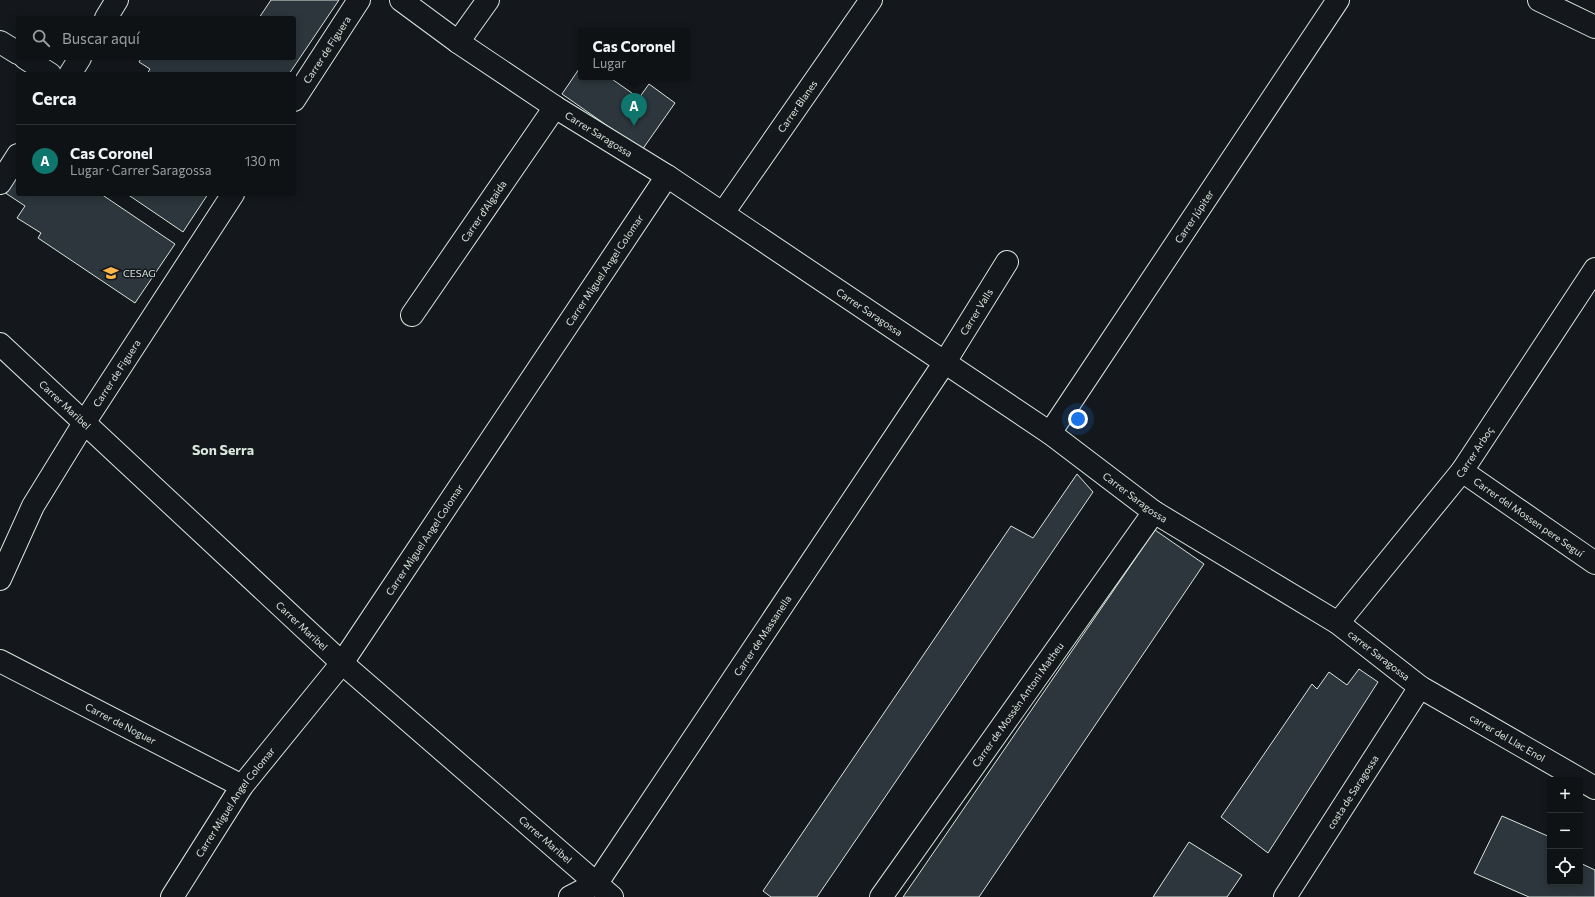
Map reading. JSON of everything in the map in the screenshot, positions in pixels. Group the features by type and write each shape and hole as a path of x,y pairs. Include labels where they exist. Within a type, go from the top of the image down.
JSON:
{"street":[{"path":"107,16 117,0"},
{"name":"Carrer de Figuera","path":"296,97 359,0"},
{"name":"Carrer Saragossa","path":"401,0 458,42 555,107 667,176 1050,433 1154,512 1338,623"},
{"path":"458,42 488,0"},
{"name":"Carrer Blanes","path":"723,213 871,0"},
{"name":"Carrer Júpiter","path":"1050,433 1338,0"},
{"path":"1539,0 1595,27"},
{"path":"0,42 16,52"},
{"path":"28,60 47,72"},
{"path":"71,72 79,60"},
{"name":"Carrer d'Algaida","path":"412,315 555,107"},
{"path":"0,183 16,158"},
{"name":"Carrer Miguel Angel Colomar","path":"172,897 242,786 342,663 667,176"},
{"name":"Carrer de Figuera","path":"0,579 33,506 84,423 232,196"},
{"name":"Carrer Valls","path":"945,362 1007,262"},
{"name":"Carrer Arboç","path":"1338,623 1462,471 1593,276"},
{"name":"Carrer Maribel","path":"0,344 342,663 605,890"},
{"name":"Carrer de Massanella","path":"570,897 605,890 945,362"},
{"name":"Carrer del Mossen pere Seguí","path":"1462,471 1595,563"},
{"name":"Carrer de Mossèn Antoni Matheu","path":"881,897 1154,512"},
{"name":"carrer Saragossa","path":"1338,623 1420,687"},
{"name":"Carrer de Noguer","path":"0,661 242,786"},
{"name":"carrer del Llac Enol","path":"1420,687 1595,788"},
{"name":"costa de Saragossa","path":"1285,897 1420,687"}],"building":[{"path":"271,0 339,0 290,72 148,72 150,69 139,62 140,60 296,60 296,16 260,16"},
{"path":"578,70 578,80 613,80 639,98 649,84 675,103 642,150 562,94"},
{"name":"CESAG","path":"16,173 16,196 104,196 175,244 135,303 38,238 41,233 17,218 25,206 4,192"},
{"path":"130,196 207,196 183,232"},
{"path":"1077,474 1093,492 817,897 771,897 763,891 1011,526 1033,538"},
{"path":"1155,530 1204,564 979,897 903,897"},
{"path":"1359,669 1378,682 1268,853 1221,817 1312,684 1317,689 1329,672 1347,685"},
{"path":"1502,816 1547,836 1547,885 1583,885 1583,864 1595,870 1595,897 1529,897 1474,873"},
{"path":"1189,842 1242,875 1227,897 1153,897"}],"place":[{"name":"Cas Coronel","path":"634,126"},
{"name":"CESAG","path":"111,273"}],"district":[{"name":"Son Serra","path":"223,449"}]}
